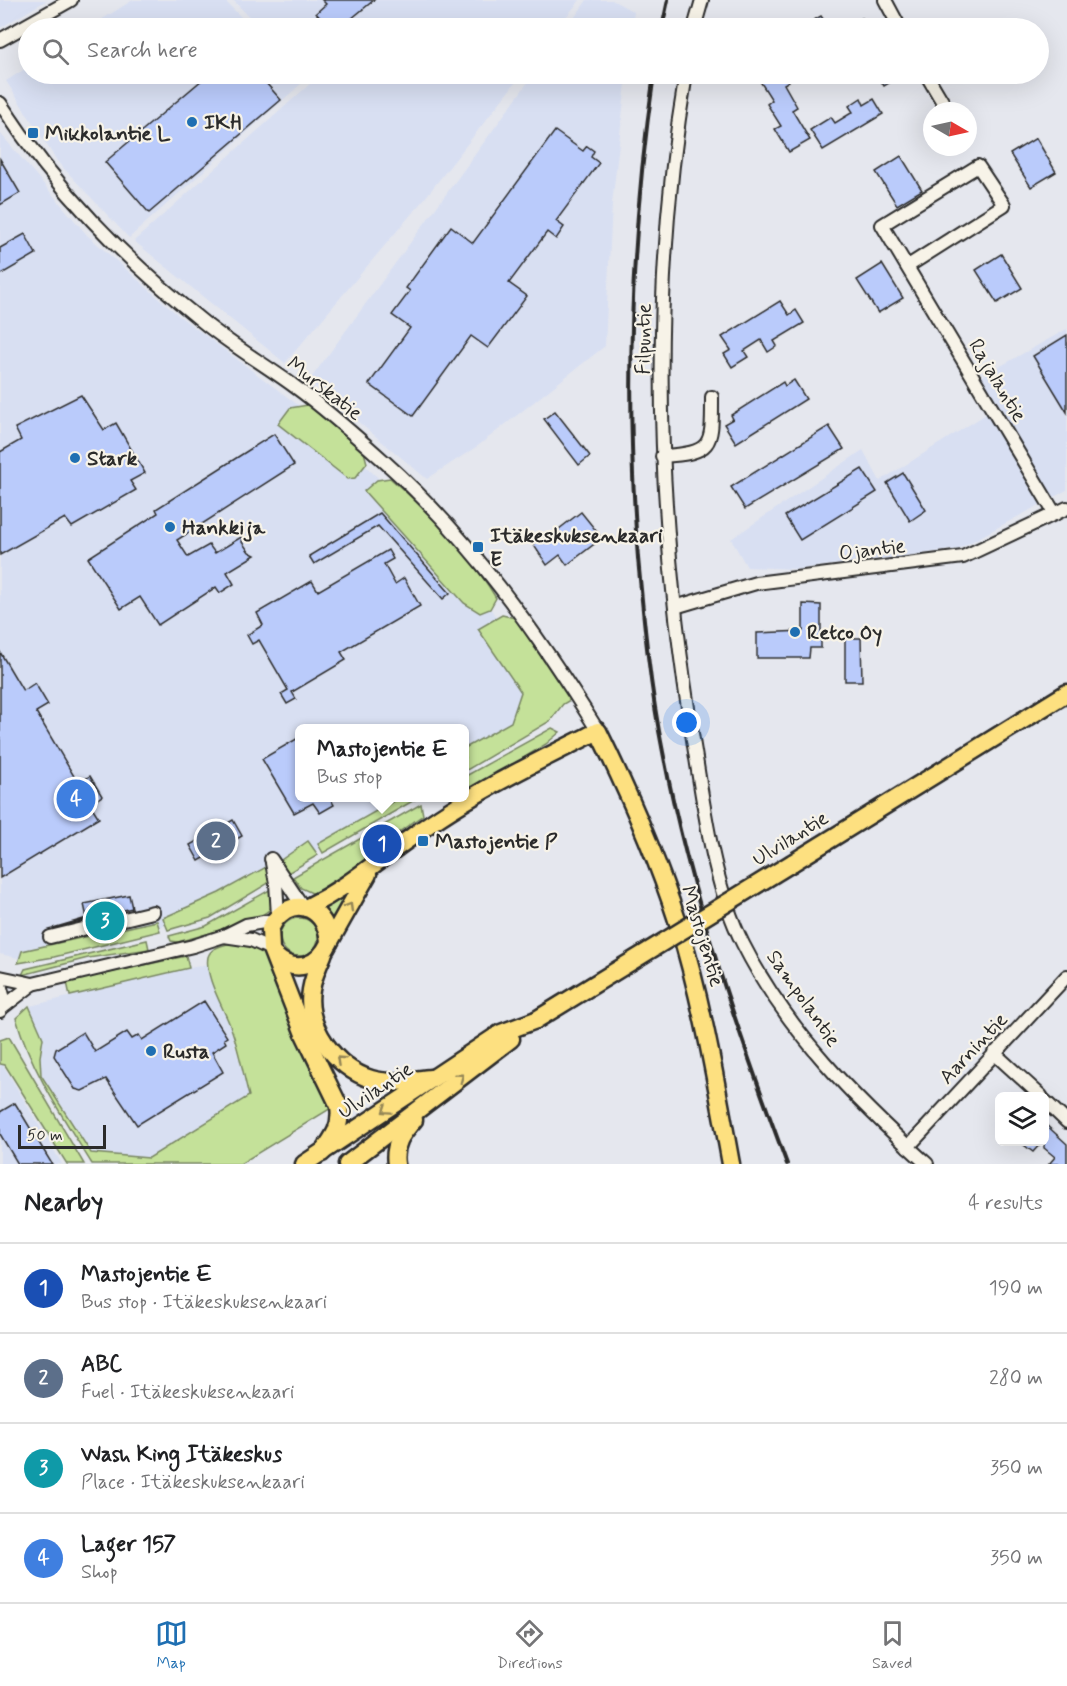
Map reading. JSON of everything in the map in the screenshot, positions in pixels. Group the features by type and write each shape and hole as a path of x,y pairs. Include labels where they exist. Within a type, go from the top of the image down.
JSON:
{"main road":[{"name":"Ulvilantie","path":"347,1164 536,1020 1067,693"},
{"path":"469,802 598,731"},
{"name":"Mastojentie","path":"598,731 642,825 677,921 704,1023 731,1164"},
{"path":"322,1153 336,1134 341,1118 339,1106 304,1034 273,952 270,929 276,918 293,908 305,907 338,892 369,871 413,835 469,802"},
{"path":"369,871 326,949 315,974 310,1004 319,1033 342,1064 371,1079 391,1083 435,1077"},
{"path":"273,952 282,962 300,967 317,961 326,949 324,921 316,912 305,907"},
{"name":"Ulvilantie","path":"303,1164 501,1033 536,1020"},
{"path":"396,1164 396,1147 402,1134 436,1095"}],"street":[{"path":"38,18 70,0"},
{"path":"697,18 702,0"},
{"path":"885,0 895,18"},
{"path":"0,40 18,30"},
{"name":"Filpuntie","path":"675,607 666,532 661,374 666,252 674,162 685,84"},
{"path":"932,84 943,102"},
{"name":"Murskatie","path":"0,103 27,145 86,216 134,264 204,323 297,388 384,461 449,526 512,604 598,731"},
{"name":"Rajalantie","path":"908,266 1004,205 978,166 882,225 1055,514"},
{"path":"662,456 683,455 701,450 707,444 712,436 712,397"},
{"name":"Ojantie","path":"675,607 756,583 963,557 1067,508"},
{"name":"Sampolantie","path":"675,607 681,665 700,786 711,843 731,916 766,984 784,1011 827,1064 927,1164"},
{"path":"1,1010 33,984 224,936 246,925 276,918 276,883 271,859 305,907"},
{"path":"50,937 153,912"},
{"path":"224,936 251,940 273,952"},
{"name":"Aarnintie","path":"908,1147 1067,976"},
{"path":"0,977 33,984"},
{"path":"0,984 4,999 1,1010"},
{"path":"994,1053 1037,1092"},
{"path":"1049,1105 1067,1122"}],"shaded area":[{"path":"0,0 47,0 0,28"},
{"path":"133,0 224,0 242,18 104,18"},
{"path":"233,0 580,0 565,18 250,18"},
{"path":"587,0 612,0 634,12 633,18 574,18"},
{"path":"18,73 18,84 301,84 129,238 57,161 6,81"},
{"path":"310,84 514,84 425,198 285,363 134,241"},
{"path":"527,84 626,84 612,204 605,346 479,445 427,479 309,381"},
{"path":"0,133 87,235 178,315 306,411 442,537 542,685 533,725 469,762 469,724 295,724 295,802 401,802 195,919 18,958 0,954"},
{"path":"1067,329 1067,490 958,549 799,569 747,567 731,539 863,450 880,481 999,406 981,377"},
{"path":"207,964 214,989 230,1027 249,1095 148,1158 92,1153 42,1075 40,1058 43,1038 30,1006"},
{"path":"0,1065 3,1065 62,1164 0,1164"}],"green space":[{"path":"308,405 364,452 367,463 355,478 348,479 278,424 290,408"},
{"path":"390,478 434,519 474,565 496,598 490,609 480,613 464,603 364,491 377,480"},
{"path":"502,615 515,618 570,700 563,704 550,721 469,769 469,746 511,722 521,692 478,629"},
{"path":"552,728 560,732 546,744 469,792 469,774"},
{"path":"392,802 411,802 323,853 318,844"},
{"path":"421,804 423,815 382,844 373,858 324,892 312,893 301,888 293,877"},
{"path":"308,841 318,855 288,873 281,860"},
{"path":"268,866 272,881 210,918 168,930 163,918 219,893"},
{"path":"355,887 333,922 320,907"},
{"path":"273,888 272,905 262,915 212,933 178,942 171,941 169,936 206,926"},
{"path":"299,918 313,923 318,937 313,951 299,956 285,951 280,937 285,923"},
{"path":"157,921 160,931 54,957 18,963 22,951"},
{"path":"147,940 149,949 88,958 22,975 25,969"},
{"path":"230,943 249,943 263,949 333,1107 240,1164 92,1164 39,1076 16,1018 29,1006 43,1038 40,1057 41,1075 91,1153 149,1158 249,1096 234,1036 209,974 208,957 212,951"},
{"path":"186,956 189,968 70,996 67,982"},
{"path":"9,1037 84,1164 67,1164 5,1065 0,1064 0,1040"}],"building":[{"path":"322,0 374,0 352,18 320,18 316,13 326,4"},
{"path":"197,84 267,84 281,100 149,213 105,162"},
{"path":"762,84 784,84 797,107 792,110 810,140 789,152 775,129 781,126 767,104 772,100"},
{"path":"861,98 864,105 874,99 883,114 823,150 810,130 831,117 835,123 853,112 849,106"},
{"path":"555,131 583,151 587,146 594,151 591,157 599,163 556,221 564,227 556,239 547,232 509,283 527,296 488,348 471,336 413,416 369,384 410,328 392,315 410,291 406,288 451,226 473,243"},
{"path":"1036,138 1056,172 1031,187 1010,154"},
{"path":"901,156 922,190 897,205 876,172"},
{"path":"0,159 20,193 0,205"},
{"path":"25,234 36,254 0,275 0,248"},
{"path":"1001,254 1022,288 997,303 976,270"},
{"path":"882,264 903,298 878,313 857,280"},
{"path":"780,301 789,315 796,310 804,323 774,341 777,346 768,352 761,340 744,351 748,357 732,367 724,354 731,350 722,337"},
{"path":"1067,335 1067,412 1033,356"},
{"path":"794,380 806,399 736,443 724,424 733,419 731,415 783,382 785,386"},
{"path":"81,395 104,430 116,423 145,473 130,481 136,490 72,527 65,518 0,555 0,452 21,440 15,428"},
{"path":"555,411 590,456 579,465 544,419"},
{"path":"829,426 844,449 745,509 731,487"},
{"path":"274,434 294,465 177,540 188,557 209,545 215,553 243,536 242,542 249,552 255,555 227,572 234,584 220,593 216,587 158,625 140,597 121,609 88,558 158,513 156,509"},
{"path":"862,469 877,492 800,540 785,516"},
{"path":"903,473 926,510 910,521 887,483"},
{"path":"581,512 602,538 567,565 560,555 547,565 533,544 543,536 546,539"},
{"path":"380,513 450,593 443,599 378,526 314,564 309,556"},
{"path":"388,550 393,559 384,564 395,584 404,578 420,606 341,652 346,660 292,692 296,699 287,704 281,694 288,690 259,640 252,644 247,635 263,625 257,613 312,581 318,591"},
{"name":"Retco Oy","path":"803,604 821,605 821,648 810,648 809,658 757,658 757,633 803,631"},
{"path":"845,638 861,638 862,681 845,681"},
{"path":"0,652 23,691 35,683 48,705 36,712 78,783 90,776 102,796 90,804 99,818 0,878"},
{"path":"295,740 295,802 332,802 334,805 320,813 313,803 294,813 262,759"},
{"path":"233,820 242,836 199,861 190,845"},
{"path":"129,895 132,908 53,928 87,918 84,904"},
{"name":"Rusta","path":"204,1001 227,1037 224,1039 226,1043 212,1052 223,1072 137,1125 106,1079 82,1091 75,1089 54,1056 56,1049 83,1032 95,1052 127,1032 132,1039 139,1035 142,1040"},
{"path":"15,1103 52,1164 18,1164 0,1134 0,1112"},
{"path":"1049,1128 1067,1144 1067,1164 1049,1164 1055,1157 1044,1146 1049,1146"},
{"path":"1025,1146 1038,1146 1033,1152"}],"railway":[{"path":"664,18 668,0"},
{"path":"653,84 635,256 631,376 638,558 654,704 674,805 716,961 787,1164"}],"place":[{"name":"IKH","path":"192,122"},
{"name":"Mikkolantie L","path":"33,133"},
{"name":"Stark","path":"75,458"},
{"name":"Hankkija","path":"170,527"},
{"name":"Itäkeskuksenkaari E","path":"478,547"},
{"name":"Retco Oy","path":"795,632"},
{"name":"Lager 157","path":"76,799"},
{"name":"ABC","path":"216,841"},
{"name":"Mastojentie P","path":"423,841"},
{"name":"Mastojentie E","path":"382,844"},
{"name":"Wash King Itäkeskus","path":"105,921"},
{"name":"Rusta","path":"151,1051"}]}
